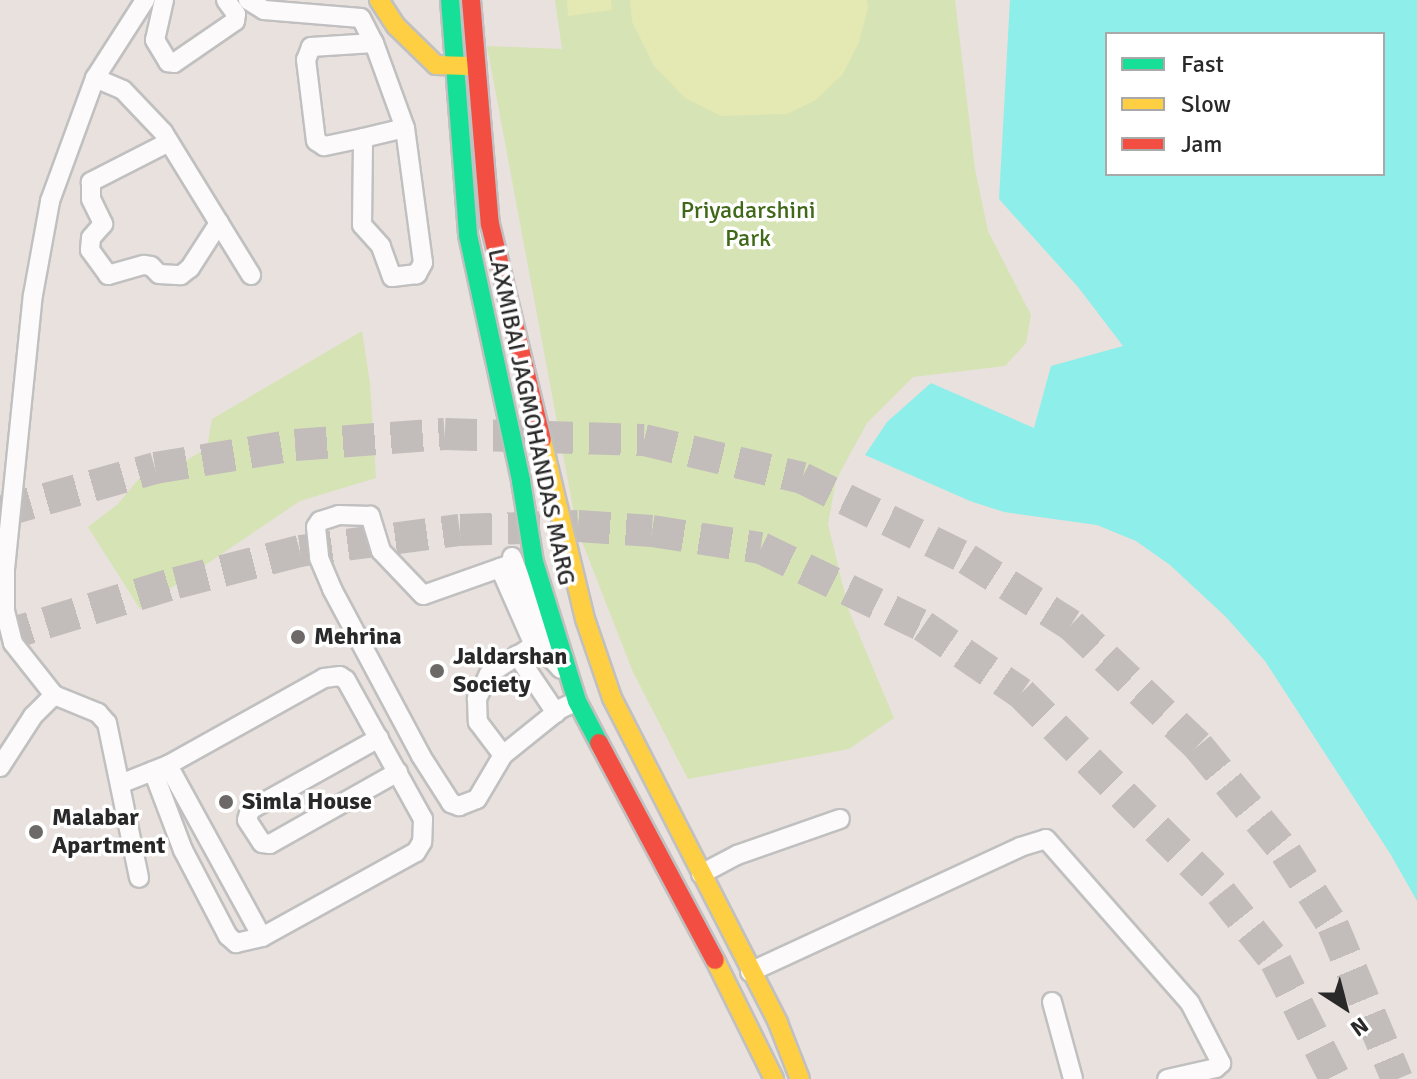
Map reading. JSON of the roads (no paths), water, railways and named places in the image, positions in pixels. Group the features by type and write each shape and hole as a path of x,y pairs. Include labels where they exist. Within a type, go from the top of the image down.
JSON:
{"main road":[{"path":"379,0 396,26 436,65 475,66"},
{"path":"393,0 404,20 408,37"},
{"name":"LAXMIBAI JAGMOHANDAS MARG","path":"450,0 468,235 521,481 527,534 577,701 742,1010 774,1079"},
{"name":"LAXMIBAI JAGMOHANDAS MARG","path":"471,0 490,224 585,619 612,698 766,1001 800,1079"},
{"path":"690,912 713,899"}],"street":[{"path":"139,878 107,723 98,713 54,695 13,643 5,611 5,569 33,295 47,214 72,134 95,78 145,0"},
{"path":"164,0 155,40 168,62 174,63 235,21 236,14 226,0"},
{"path":"248,0 264,10 361,18"},
{"path":"356,0 405,128 423,263 417,274 388,275 381,246 362,225 363,138"},
{"path":"374,43 311,47 306,60 316,141 324,146 405,128"},
{"path":"95,78 123,90 169,142 251,275"},
{"path":"169,142 91,182 91,199 103,224 91,238 90,250 108,275 144,265 151,266 159,274 181,275 190,268 219,223"},
{"path":"508,563 423,595 381,551 370,516 339,515 320,521 316,527 319,558 332,589 421,756 451,803 459,806 477,799 503,755 556,713 577,701"},
{"path":"508,563 552,659 571,681"},
{"path":"503,755 478,722 477,699 489,674 534,645 508,563"},
{"path":"517,655 556,713"},
{"path":"120,784 160,768 332,675 346,680 398,772 423,819 422,842 416,852 262,937 236,943 228,936 183,850 160,768"},
{"path":"0,767 33,716 54,695"},
{"path":"379,738 250,810 247,820 262,843 270,844 398,772"},
{"path":"160,768 262,937"},
{"path":"701,874 737,855 840,819"},
{"path":"750,972 1020,847 1046,839 1190,1003 1221,1063 1216,1068 1167,1079"},
{"path":"742,1010 766,1001"},
{"path":"1052,1002 1073,1079"}],"water":[{"path":"1010,0 1417,0 1417,901 1391,855 1265,661 1226,617 1170,565 1136,541 1097,525 1004,512 970,501 865,455 887,422 931,383 1034,428 1051,366 1123,346 1078,287 999,199"}],"tunnel":[{"path":"0,512 155,468 295,445 445,434 644,440 802,478 967,559 1071,625 1198,746 1286,853 1333,926 1397,1079"},
{"path":"0,637 176,583 300,551 460,530 578,526 652,531 761,548 923,626 1021,693 1221,893 1276,962 1335,1079"}],"place":[{"name":"Mehrina","path":"298,637"},
{"name":"Jaldarshan Society","path":"437,671"},
{"name":"Simla House","path":"226,802"},
{"name":"Malabar Apartment","path":"36,832"}],"park label":[{"name":"Priyadarshini Park","path":"748,225"}]}
